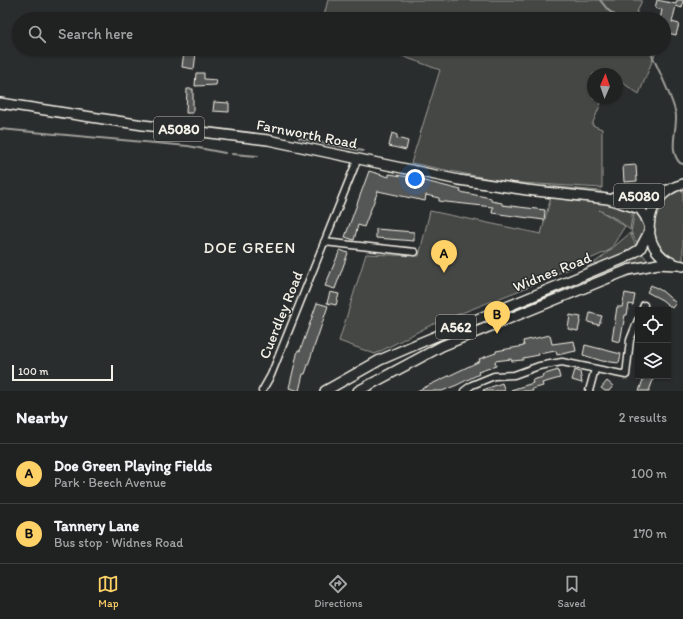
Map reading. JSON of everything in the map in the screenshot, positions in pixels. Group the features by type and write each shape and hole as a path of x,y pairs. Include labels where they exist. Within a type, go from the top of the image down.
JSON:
{"main road":[{"name":"Farnworth Road","path":"0,103 188,131 268,140 491,185 608,199 640,209 645,216 649,228"},
{"name":"A562","path":"679,266 662,258 657,252 649,228 653,206 661,196 683,184"},
{"name":"Farnworth Road","path":"608,199 638,196 670,190"},
{"name":"Widnes Road","path":"325,391 380,360 635,253 644,244 649,228"},
{"name":"Widnes Road","path":"358,391 442,346 628,270 658,264 679,266"}],"street":[{"name":"Cuerdley Road","path":"262,391 271,375 358,158"},
{"path":"324,242 415,252"},
{"path":"464,391 472,385 494,376 514,375 539,366 562,362 626,375 630,340 635,328"},
{"path":"588,391 594,368"}],"shaded area":[{"path":"328,0 642,0 637,12 325,12"},
{"path":"402,56 654,56 639,94 623,83 623,68 587,68 587,104 601,104 592,125 602,129 602,188 505,182 411,163 440,70"},
{"path":"543,186 601,191 601,193 542,188"},
{"path":"683,189 683,262 670,256 661,247 656,237 654,225 656,214 661,203 670,195"},
{"path":"551,197 581,202 582,199 633,209 630,230 618,220 599,210 625,226 610,250 523,289 431,325 375,354 339,341 366,254 419,256 430,211 541,234"},
{"path":"635,210 642,218 644,226 638,245 631,232"},
{"path":"630,233 636,246 626,253 587,269 586,268 601,258"},
{"path":"641,252 648,261 628,266 591,280 589,276"},
{"path":"587,277 589,281 538,302 536,298"}],"building":[{"path":"657,0 676,4 677,0 683,0 682,8 676,6 672,22 679,24 676,35 671,34 671,12 662,12 662,10 655,8"},
{"path":"183,56 196,56 194,69 182,67"},
{"path":"196,73 204,73 204,79 217,80 216,85 195,86"},
{"path":"187,89 193,89 193,113 186,113"},
{"path":"214,102 229,103 229,112 213,111"},
{"path":"392,133 397,135 397,138 408,141 406,150 389,146"},
{"path":"636,165 637,181 624,182 623,166"},
{"path":"369,171 389,177 389,174 409,177 461,190 460,192 491,198 491,201 502,203 502,205 545,210 544,220 492,213 493,207 439,201 439,198 426,195 425,201 378,191 364,227 358,225 354,240 345,237"},
{"path":"376,229 414,232 414,241 376,238"},
{"path":"340,250 348,253 335,289 325,286"},
{"path":"651,285 662,291 676,303 672,308 662,300 647,292"},
{"path":"330,292 339,294 336,305 327,303"},
{"path":"625,293 635,295 633,305 629,304 627,315 625,315 620,342 612,340 617,307 622,307"},
{"path":"317,303 328,306 305,374 303,374 299,391 289,388 298,350 300,351"},
{"path":"590,313 602,316 599,325 588,322"},
{"path":"570,315 581,317 578,331 568,329"},
{"path":"550,335 552,344 574,341 576,351 557,355 556,351 523,358 523,360 512,361 511,359 495,361 496,366 478,372 479,374 442,391 417,391 480,361 479,359 496,353 496,351 524,346 523,341"},
{"path":"585,345 621,354 619,363 602,361 583,355"},
{"path":"558,370 560,378 542,383 543,386 532,389 533,391 511,391 533,383 532,380 543,377 542,375"},
{"path":"575,370 580,372 582,383 572,380"},
{"path":"643,379 653,380 649,391 639,391"},
{"path":"607,381 613,386 609,391 605,391 601,388"},
{"path":"502,383 505,391 483,391 483,390"}],"waterway":[{"path":"600,0 611,12"},
{"path":"652,56 675,109 676,121 674,153 680,163 683,164"},
{"path":"0,129 188,146 225,153"},
{"path":"299,138 363,151"},
{"path":"232,154 258,156"}],"place":[{"name":"Doe Green Playing Fields","path":"444,273"},
{"name":"Tannery Lane","path":"497,334"}],"district":[{"name":"DOE GREEN","path":"250,247"}]}
